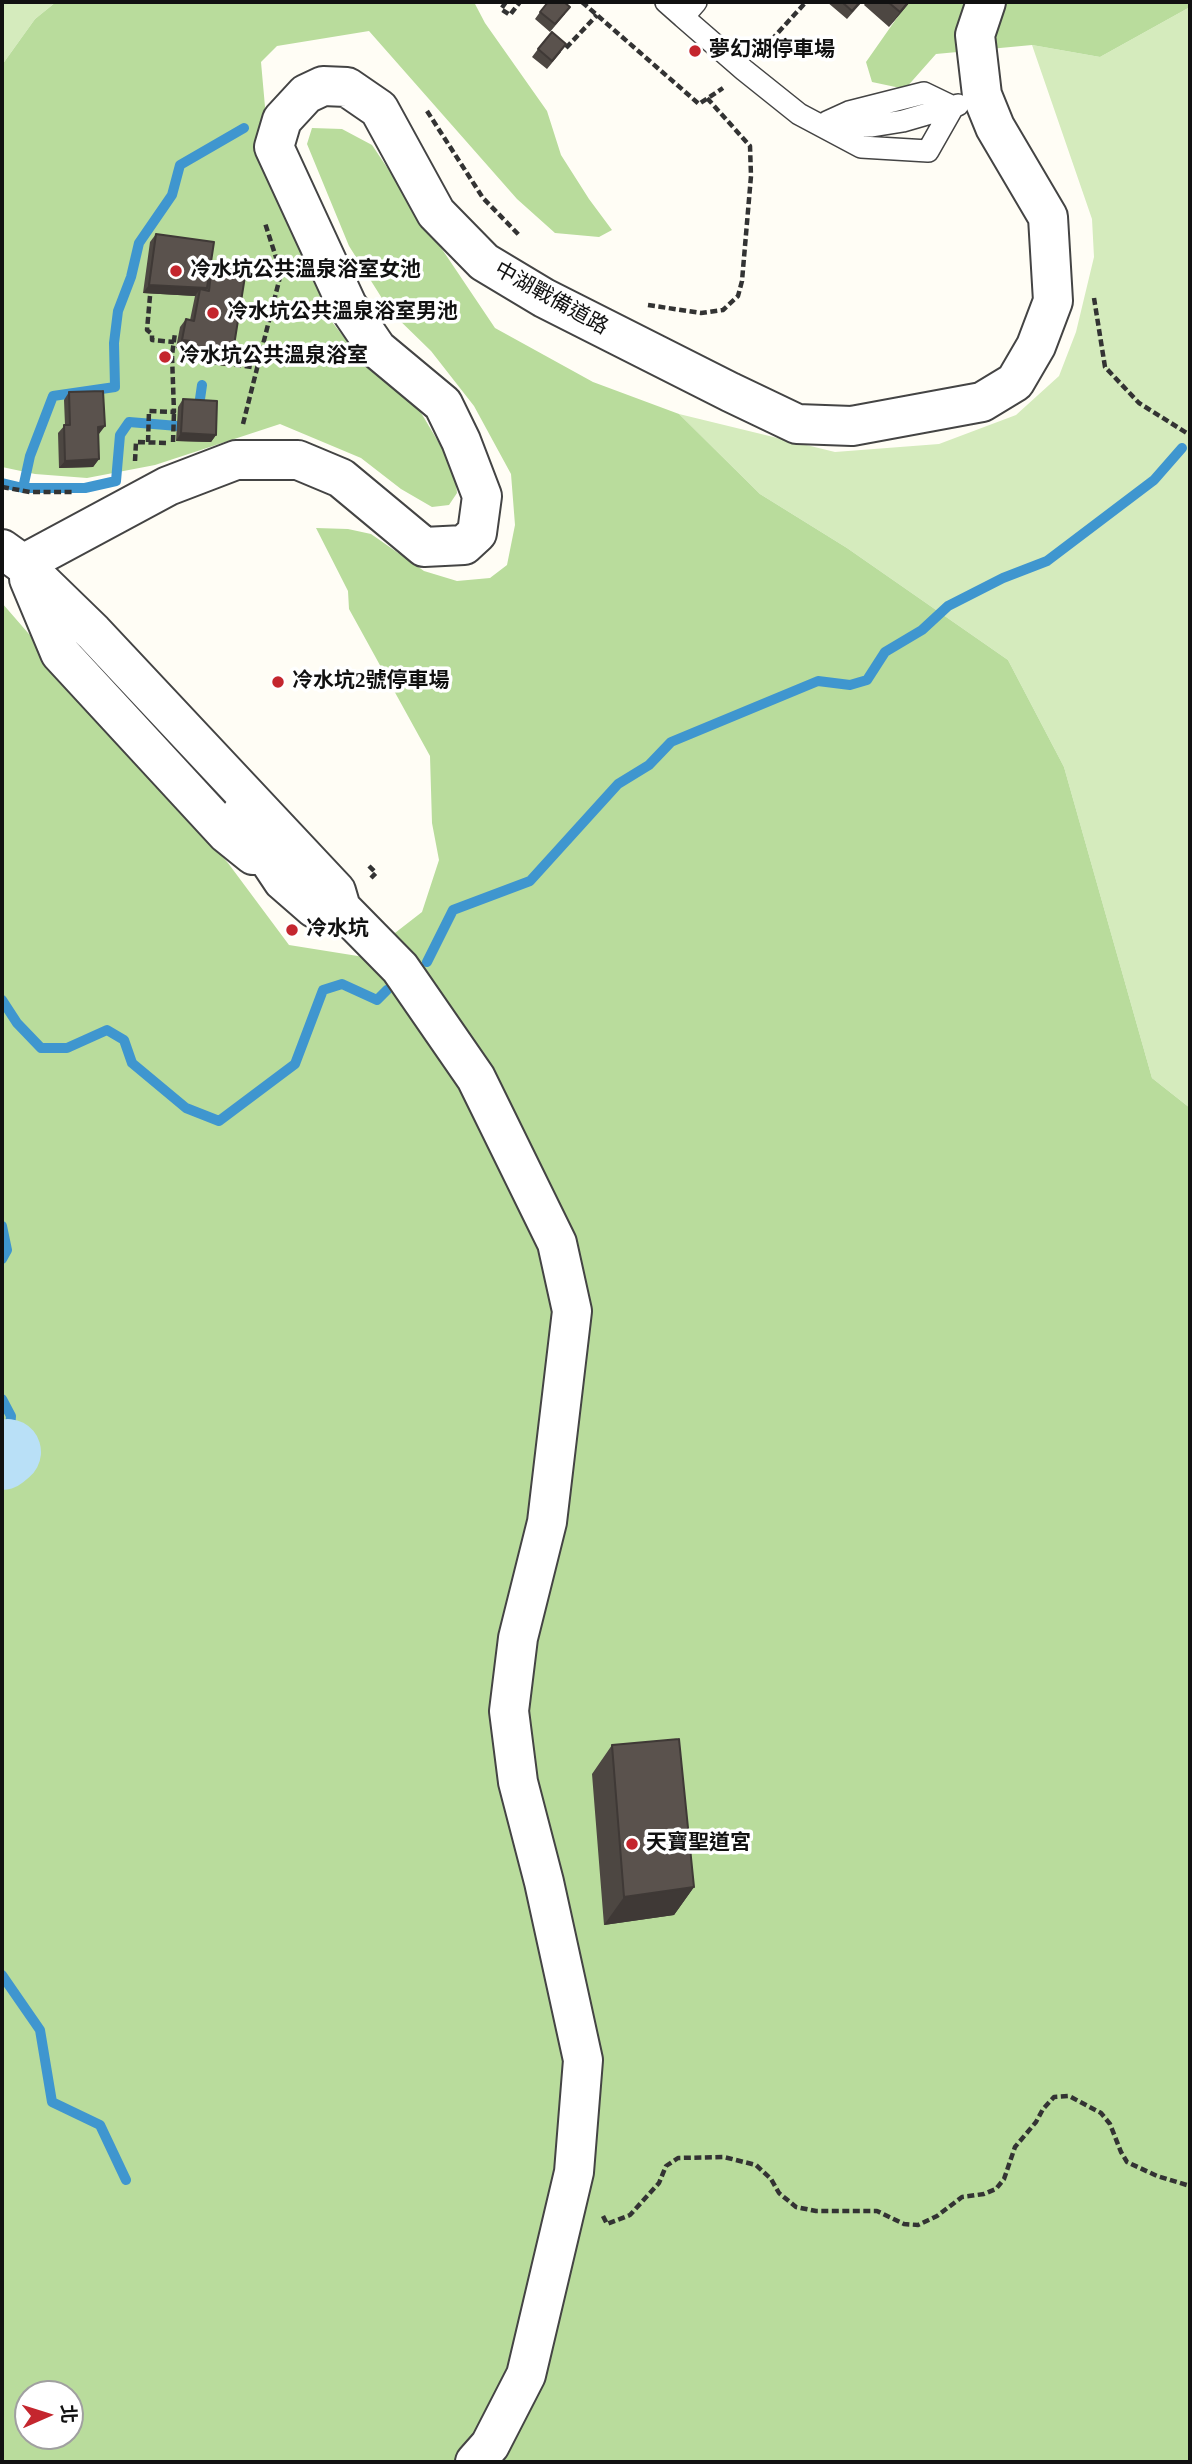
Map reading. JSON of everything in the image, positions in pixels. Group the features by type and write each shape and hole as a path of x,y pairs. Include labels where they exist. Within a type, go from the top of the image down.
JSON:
{"street":[{"name":"中湖戰備道路","path":"12,556 168,486 236,460 298,460 341,478 424,547 464,545 477,533 482,496 461,441 443,404 377,349 347,305 274,147 282,120 306,94 323,86 347,87 379,109 436,213 484,262 544,298 730,392 797,424 852,426 982,402 1015,382 1036,346 1053,301 1048,217 995,127 967,101 975,35 986,2"},
{"path":"12,556 60,653 227,834 314,908 341,908"},
{"path":"12,556 84,645 248,822 283,881"},
{"path":"12,556 93,632 336,891 341,908 400,968 476,1077 557,1243 572,1311 547,1522 518,1638 509,1711 518,1782 544,1882 583,2060 574,2172 526,2375 490,2445 475,2462"},
{"path":"227,834 236,851 263,881 306,918 341,908"}],"lane":[{"path":"666,2 689,9 744,71 799,114 860,147 928,150 967,101"},
{"path":"819,125 872,126 902,121 967,101"}],"path":[{"path":"506,2 501,9 510,15 520,2"},
{"path":"582,2 699,104 707,98 750,146 751,176 742,281 738,296 723,310 701,313 635,301"},
{"path":"758,53 806,2"},
{"path":"566,48 597,15"},
{"path":"423,106 483,198 524,240"},
{"path":"241,431 281,274 266,231 265,218"},
{"path":"1093,292 1105,367 1139,403 1190,435"},
{"path":"150,296 147,330 152,334 152,340 174,342"},
{"path":"173,443 172,355 175,333"},
{"path":"172,355 185,357"},
{"path":"221,362 258,368"},
{"path":"148,442 149,411 174,412"},
{"path":"2,488 30,492 77,492"},
{"path":"574,2172 607,2224 630,2215 659,2183 666,2166 678,2158 724,2157 756,2165 771,2179 779,2193 796,2207 816,2211 877,2211 904,2224 918,2225 937,2216 962,2197 984,2194 996,2189 1004,2179 1015,2147 1043,2109 1054,2097 1069,2096 1101,2113 1110,2124 1127,2162 1157,2176 1190,2186"}],"green space":[{"path":"2,2 56,2 35,19 2,65"},
{"path":"56,2 474,2 485,23 547,111 561,155 612,230 599,237 555,233 517,199 369,31 277,46 261,62 266,118 304,255 332,322 370,370 417,406 442,448 456,484 457,493 449,505 432,507 401,489 361,458 280,424 155,465 87,478 35,474 2,467 2,65 35,19"},
{"path":"908,2 1190,2 1190,7 1100,57 1032,45 936,54 905,89 872,82 866,62"},
{"path":"1190,7 1190,1108 1152,1078 1064,767 1008,660 847,548 760,494 679,414 835,452 939,444 1016,415 1059,376 1076,332 1094,257 1092,219 1032,45 1100,57"},
{"path":"312,128 342,129 372,145 495,328 593,382 679,414 760,494 847,548 1008,660 1064,767 1152,1078 1190,1108 1190,2462 2,2462 2,603 228,863 289,945 364,957 422,912 439,860 432,823 430,756 349,609 348,591 316,528 348,529 371,534 424,571 457,581 490,578 507,565 515,525 511,474 474,406 431,351 390,311 349,246 307,144"}],"building":[{"path":"548,2 564,2 570,7 555,24 540,12"},
{"path":"842,2 860,2 852,11"},
{"path":"888,2 908,2 900,12"},
{"path":"552,32 566,44 552,61 538,49"},
{"name":"冷水坑公共溫泉浴室女池","path":"156,234 214,242 207,288 149,285"},
{"name":"冷水坑公共溫泉浴室男池","path":"212,265 246,270 232,358 190,352 191,341 182,340 186,319 194,321 200,289 209,291"},
{"path":"103,391 105,426 98,427 99,459 65,461 64,425 70,425 69,392"},
{"path":"183,399 217,401 216,435 181,433"},
{"path":"679,1739 694,1887 624,1897 612,1745"}],"waterway":[{"path":"23,488 30,456 53,396 115,387 114,343 118,311 131,277 139,243 172,195 180,165 244,128"},
{"path":"198,413 202,385"},
{"path":"2,483 23,488 85,488 116,481 120,435 129,422 190,427"},
{"path":"427,962 453,910 530,881 618,784 649,765 671,742 818,681 850,685 867,680 885,652 922,630 948,606 1003,578 1047,561 1154,480 1182,448"},
{"path":"2,1000 17,1023 41,1048 67,1048 107,1030 124,1040 132,1063 186,1108 219,1121 295,1064 323,990 342,984 377,1000 387,990"},
{"path":"2,1226 7,1250 2,1259"},
{"path":"2,1399 11,1416 8,1452"},
{"path":"2,1457 8,1452"},
{"path":"2,1975 40,2030 52,2102 100,2125 126,2180"}],"place":[{"name":"夢幻湖停車場","path":"695,51"},
{"name":"冷水坑公共溫泉浴室女池","path":"176,271"},
{"name":"冷水坑公共溫泉浴室男池","path":"213,313"},
{"name":"冷水坑公共溫泉浴室","path":"165,357"},
{"name":"冷水坑2號停車場","path":"278,682"},
{"name":"冷水坑","path":"292,930"},
{"name":"天寶聖道宮","path":"632,1844"}]}
